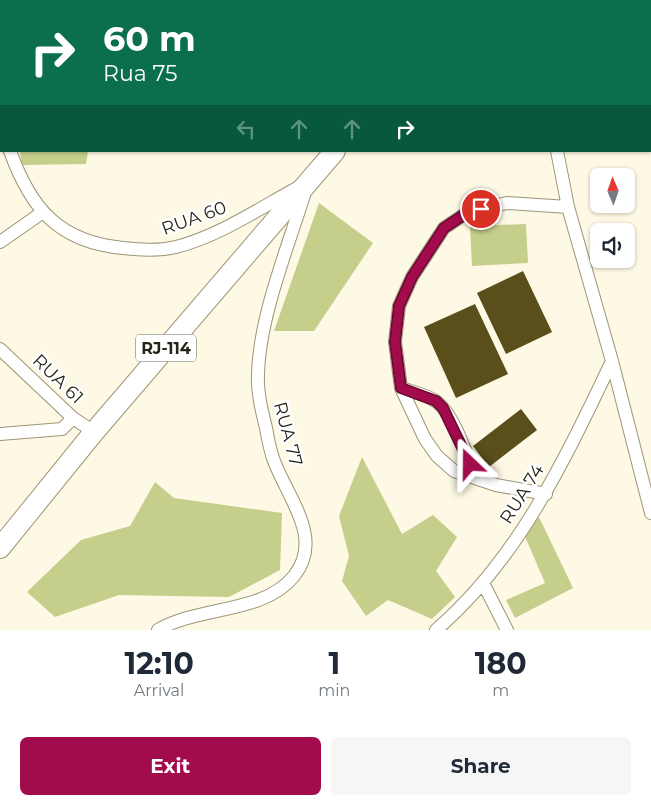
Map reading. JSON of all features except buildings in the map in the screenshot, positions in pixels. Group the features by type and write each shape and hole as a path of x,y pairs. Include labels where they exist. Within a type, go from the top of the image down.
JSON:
{"main road":[{"name":"RJ-114","path":"0,548 94,432 335,152"}],"street":[{"path":"0,0 0,18"},
{"name":"RUA 60","path":"10,152 21,182 43,212 70,234 99,246 144,250 176,247 221,230 308,182"},
{"path":"557,152 568,207 612,361 651,513"},
{"name":"RUA 77","path":"158,630 185,618 238,606 268,596 293,578 305,558 307,538 273,460 260,403 258,377 261,338 308,182"},
{"path":"546,494 496,485 454,471 437,456 425,439 401,388 395,342 399,306 412,277 444,228 468,212 507,203 568,207"},
{"path":"0,242 43,212"},
{"name":"RUA 61","path":"0,349 72,418 94,432"},
{"name":"RUA 74","path":"436,630 456,613 483,583 546,494 612,361"},
{"path":"401,388 436,401 443,408 476,478"},
{"path":"0,434 62,430 72,418"},
{"path":"483,583 506,630"}],"green space":[{"path":"20,152 88,152 86,164 22,165"},
{"path":"319,203 373,243 314,331 274,331"},
{"path":"526,224 528,263 472,266 470,226"},
{"path":"362,457 402,534 433,515 457,537 436,571 455,597 432,619 388,600 366,616 342,581 349,556 339,516"},
{"path":"155,482 174,498 282,513 280,570 229,597 119,595 55,617 27,592 81,540 130,526"},
{"path":"539,517 573,588 515,618 506,600 545,583 524,534"}],"route":[{"path":"470,464 451,420 443,408 436,401 401,388 395,342 399,306 412,277 444,228 468,212 481,209"}]}
